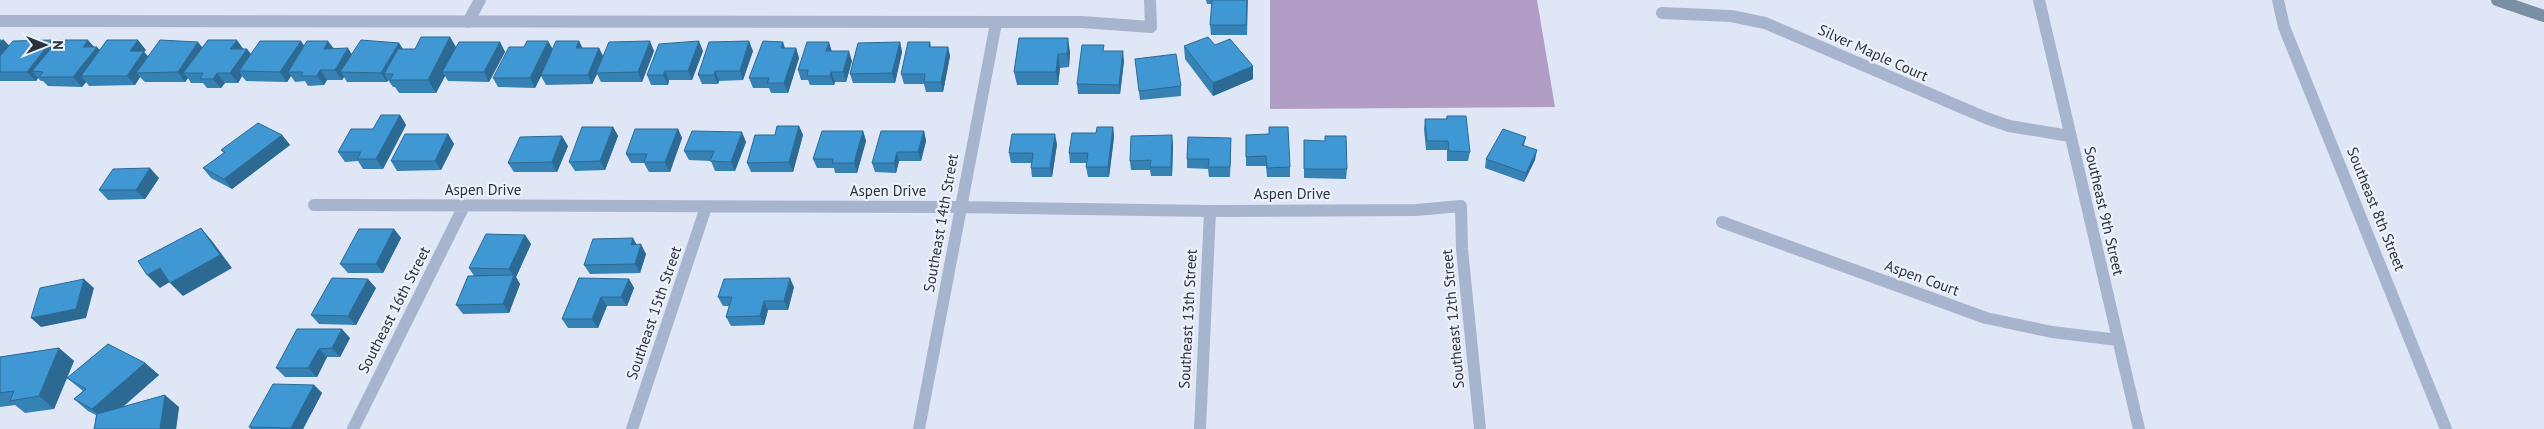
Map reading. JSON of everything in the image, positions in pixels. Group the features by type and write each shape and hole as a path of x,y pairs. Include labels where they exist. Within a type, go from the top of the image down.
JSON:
{"street":[{"path":"468,22 480,0"},
{"path":"0,21 1082,22 1151,27 1150,0"},
{"name":"Southeast 9th Street","path":"2039,0 2139,429"},
{"name":"Southeast 8th Street","path":"2278,0 2284,27 2446,429"},
{"path":"2497,0 2544,16"},
{"name":"Silver Maple Court","path":"1662,13 1731,16 1765,23 1986,118 2009,126 2070,136"},
{"name":"Southeast 14th Street","path":"919,429 996,23"},
{"name":"Aspen Drive","path":"314,205 960,207 1210,210 1416,210 1461,206"},
{"name":"Southeast 16th Street","path":"353,429 464,206"},
{"name":"Southeast 12th Street","path":"1461,206 1462,249 1480,429"},
{"name":"Southeast 15th Street","path":"632,429 706,207"},
{"name":"Southeast 13th Street","path":"1200,429 1210,210"},
{"name":"Aspen Court","path":"1722,222 1986,318 2052,332 2118,340"}],"shaded area":[{"path":"1270,0 1537,0 1555,107 1270,109"}],"building":[{"path":"1212,0 1247,0 1246,25 1210,25"},
{"path":"421,37 450,37 428,80 390,80 393,74 384,74 398,49 415,49"},
{"path":"1208,37 1215,45 1230,39 1253,66 1213,83 1184,46"},
{"path":"1019,38 1068,38 1067,54 1058,54 1056,72 1014,72"},
{"path":"52,40 27,72 0,72 0,56 13,41"},
{"path":"58,40 88,40 83,47 97,47 73,77 39,77 43,72 32,71"},
{"path":"107,40 138,40 130,51 144,51 127,76 81,76"},
{"path":"160,40 198,42 178,72 136,73"},
{"path":"208,40 237,40 230,49 247,49 230,73 217,73 213,79 200,79 203,73 183,73"},
{"path":"361,40 399,43 381,73 340,72"},
{"path":"260,41 301,41 280,72 239,71"},
{"path":"307,41 328,41 324,49 348,48 335,70 320,70 317,76 301,76 303,72 288,72"},
{"path":"527,41 548,41 530,78 493,78 509,47 524,47"},
{"path":"556,41 579,41 576,48 599,48 588,75 541,75"},
{"path":"650,41 638,72 596,73 609,42"},
{"path":"699,41 688,71 665,71 663,75 647,75 659,44"},
{"path":"749,41 740,71 715,71 714,75 698,75 709,42"},
{"path":"763,41 783,42 781,48 796,48 784,83 767,83 769,78 749,78"},
{"path":"459,42 500,42 484,72 442,72"},
{"path":"807,42 829,42 826,51 849,51 843,72 831,72 830,76 807,76 808,70 798,70"},
{"path":"900,42 892,73 850,74 858,43"},
{"path":"908,42 930,42 929,47 948,47 941,82 924,82 925,74 901,74"},
{"path":"1082,45 1104,45 1103,51 1123,51 1119,85 1077,84"},
{"path":"1176,54 1181,86 1139,91 1135,59"},
{"path":"381,115 400,115 376,159 357,159 361,152 338,152 351,129 373,129"},
{"path":"1447,116 1466,116 1470,152 1449,151 1448,141 1427,141 1425,119 1447,119"},
{"path":"258,123 282,135 224,179 203,168 225,152 221,150"},
{"path":"777,126 799,126 789,162 747,163 755,135 775,135"},
{"path":"582,127 613,127 600,161 569,162"},
{"path":"1097,127 1113,127 1108,167 1086,167 1088,153 1069,153 1072,133 1096,133"},
{"path":"1269,127 1288,127 1290,167 1267,168 1266,156 1246,157 1246,135 1269,134"},
{"path":"635,129 678,129 665,162 644,162 647,154 626,154"},
{"path":"1503,129 1526,137 1522,145 1537,150 1526,173 1486,159"},
{"path":"692,131 742,132 731,162 710,161 714,151 684,151"},
{"path":"822,131 863,131 854,163 832,163 833,159 813,159"},
{"path":"881,131 924,131 918,152 897,152 894,163 872,163"},
{"path":"405,134 448,134 435,161 391,161"},
{"path":"1012,134 1055,134 1050,168 1031,168 1033,153 1009,153"},
{"path":"1172,135 1171,167 1150,167 1151,160 1130,161 1131,136"},
{"path":"562,136 552,162 508,163 520,137"},
{"path":"1325,136 1346,136 1347,169 1304,169 1304,140 1325,141"},
{"path":"1188,137 1231,138 1230,167 1208,167 1209,159 1187,159"},
{"path":"150,168 136,190 99,190 113,169"},
{"path":"201,228 220,255 170,283 160,268 147,275 138,261"},
{"path":"359,229 394,229 376,264 340,264"},
{"path":"486,234 525,235 509,269 469,268"},
{"path":"633,238 631,245 641,244 635,264 584,265 593,239"},
{"path":"514,275 503,304 456,305 468,276"},
{"path":"332,278 368,279 348,316 311,315"},
{"path":"579,278 629,279 621,297 601,297 592,319 562,319"},
{"path":"790,278 784,301 764,301 760,316 726,317 732,297 718,297 724,279"},
{"path":"84,279 76,309 31,318 40,288"},
{"path":"297,329 342,329 332,348 319,349 308,368 276,368"},
{"path":"108,344 145,363 92,409 74,399 86,389 67,378"},
{"path":"59,348 39,396 10,401 14,391 0,393 0,357"},
{"path":"273,384 314,385 291,428 249,427"},
{"path":"165,395 160,429 94,429 97,414"}]}
